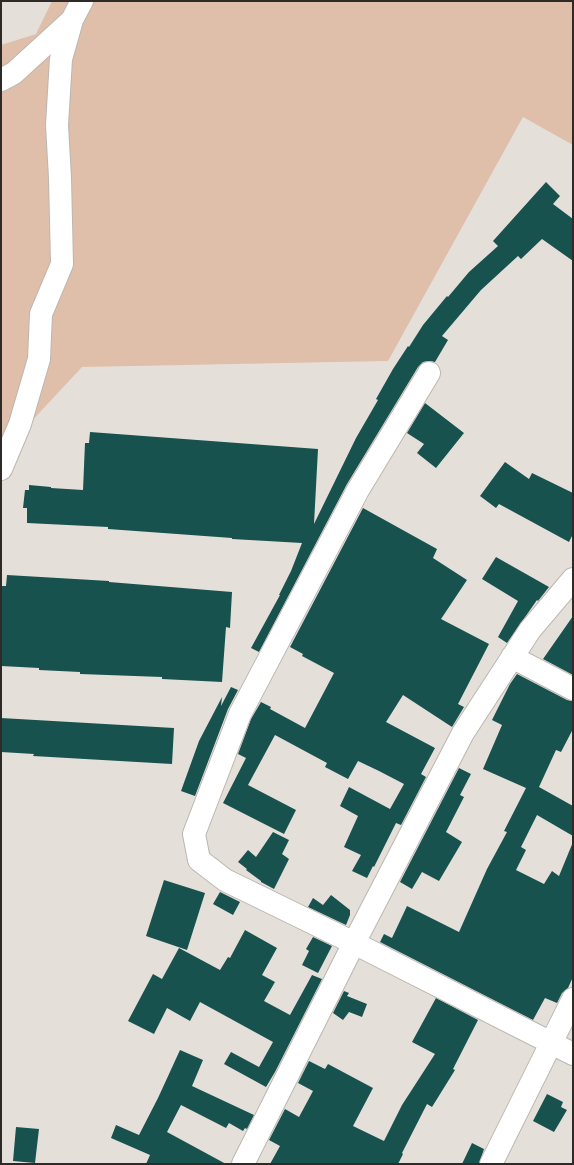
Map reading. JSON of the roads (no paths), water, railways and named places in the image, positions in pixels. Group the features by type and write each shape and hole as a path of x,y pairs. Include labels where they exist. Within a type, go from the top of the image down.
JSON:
{"street":[{"path":"1,80 14,73 77,10"},
{"path":"1,469 20,424 39,359 41,314 62,264 57,125 61,59 77,10"},
{"path":"430,373 358,490 240,714 194,834 200,860 225,880 354,943 573,1054"},
{"path":"243,1164 354,943 463,733 530,630 573,579"},
{"path":"512,658 573,689"},
{"path":"491,1164 573,999"}]}
